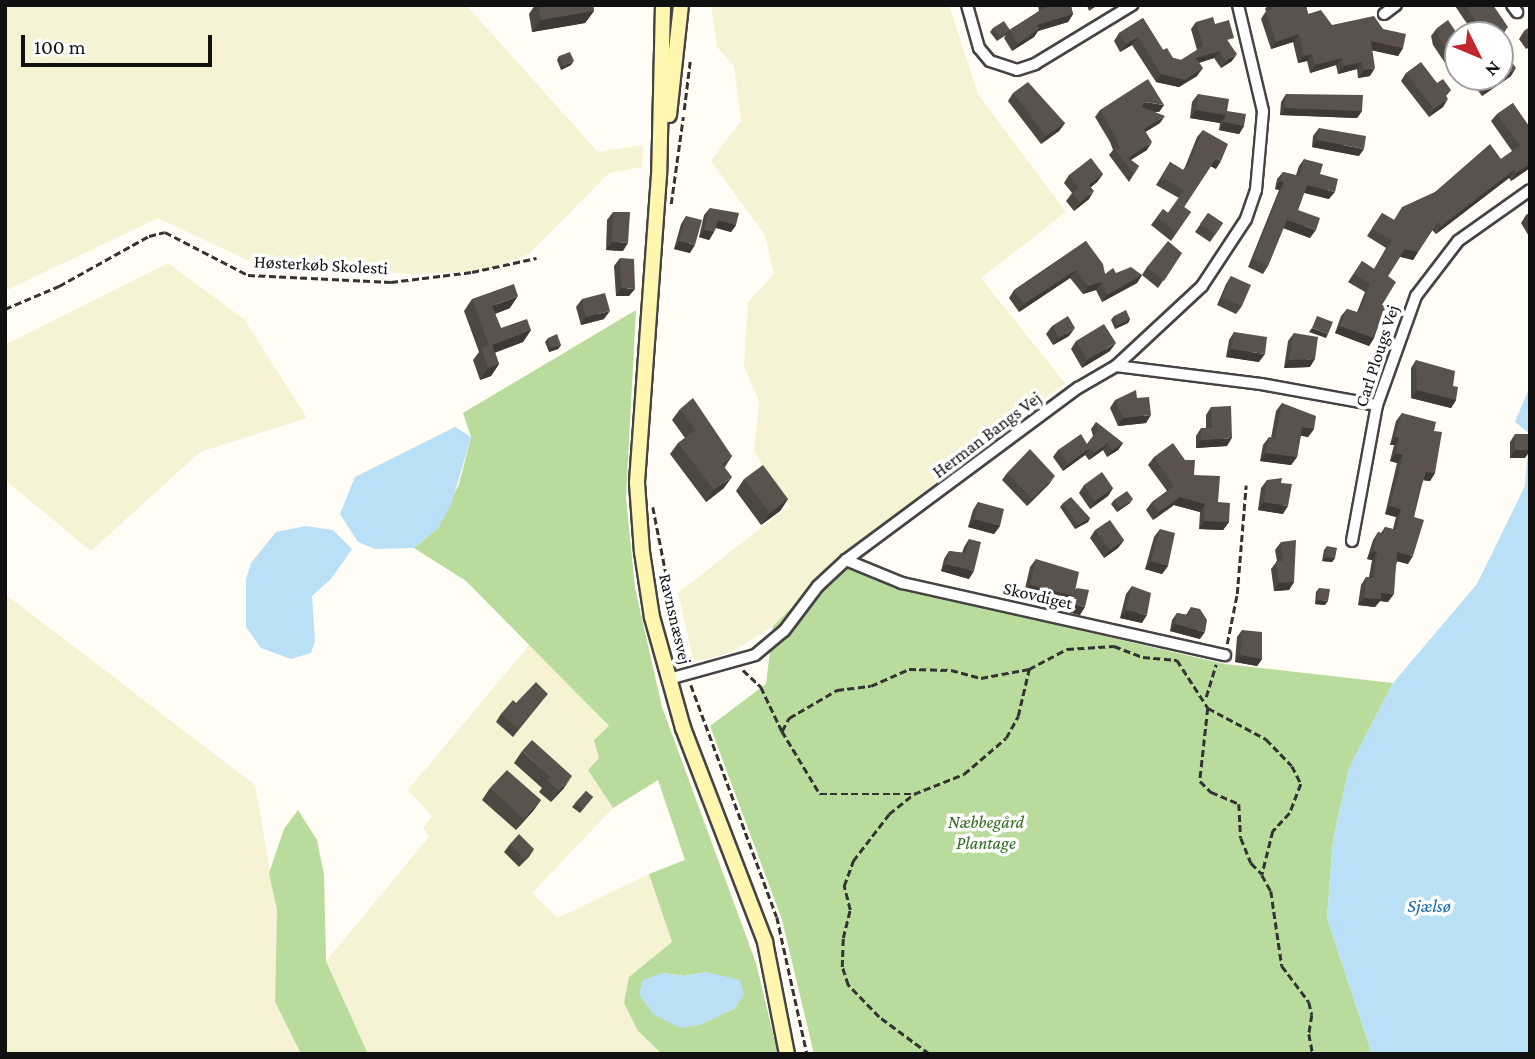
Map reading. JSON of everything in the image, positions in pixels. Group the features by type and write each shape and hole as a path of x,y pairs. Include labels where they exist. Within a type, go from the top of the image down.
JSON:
{"main road":[{"name":"Ravnsnæsvej","path":"663,5 659,175 637,483 648,591 669,679 765,942 787,1054"},
{"name":"Ravnsnæsvej","path":"659,175 681,5"}],"street":[{"path":"967,5 979,48 990,61 1017,70 1035,64 1132,5"},
{"name":"Herman Bangs Vej","path":"669,679 736,664 772,643 846,560 1078,388 1116,366 1202,286 1246,219 1256,190 1263,111 1238,5"},
{"path":"1384,13 1396,5"},
{"name":"Carl Plougs Vej","path":"1352,541 1377,405 1401,328 1434,267 1487,217 1530,190"},
{"path":"1116,366 1261,384 1377,405"},
{"name":"Skovdiget","path":"846,560 902,583 1208,654 1225,655"}],"path":[{"path":"670,213 690,57"},
{"name":"Høsterkøb Skolesti","path":"5,309 60,286 149,236 165,232 248,275 391,282 472,272 536,258"},
{"path":"1225,655 1237,594 1246,485"},
{"path":"652,499 685,667"},
{"path":"782,731 789,718 838,690 871,686 909,669 951,670 981,678 1029,669 1056,652 1114,646 1143,657 1177,660 1206,698 1208,708 1200,781 1211,792 1238,804 1241,838 1251,863 1262,874 1271,891 1282,966 1309,1002 1312,1015 1309,1034 1313,1054"},
{"path":"1206,698 1216,661 1208,654"},
{"path":"736,664 761,687 782,731 820,794 914,794"},
{"path":"929,1054 861,1001 848,985 842,967 850,909 844,886 853,861 889,814 914,794 964,774 1006,738 1018,716 1029,669"},
{"path":"690,683 777,917 807,1054"},
{"path":"1208,708 1266,739 1292,766 1301,784 1290,813 1273,831 1262,874"}],"shaded area":[{"path":"5,5 466,5 598,152 643,145 642,167 609,173 529,254 486,271 410,274 249,261 158,218 5,291"},
{"path":"711,5 949,5 978,94 1066,212 981,278 1065,383 842,558 773,626 730,653 694,662 678,593 789,506 754,452 759,401 744,366 748,302 774,274 765,235 711,161 741,121 734,66 717,47"},
{"path":"168,263 244,319 307,418 200,452 91,551 5,480 5,345"},
{"path":"5,594 255,785 277,910 275,1002 301,1054 5,1054"},
{"path":"530,644 609,727 599,758 588,770 613,808 532,893 558,918 649,874 672,942 629,977 638,1031 662,1054 368,1054 326,961 429,837 423,828 432,816 408,790"}],"green space":[{"path":"636,310 626,498 635,588 662,707 756,963 778,1054 662,1054 638,1031 624,1003 629,977 672,942 649,874 685,860 658,780 613,808 588,770 599,758 594,740 609,726 466,581 414,548 438,528 459,484 471,437 463,413","holes":["706,972 743,994 735,1008 700,1025 663,973 684,976"]},
{"name":"Næbbegård Plantage","path":"842,558 894,587 1225,664 1393,683 1349,768 1333,840 1327,918 1372,1054 814,1054 782,920 710,726 766,684 773,626"},
{"path":"298,810 317,840 324,875 326,961 368,1054 301,1054 275,1002 277,910 269,873 284,829"}],"water":[{"name":"Sjælsø","path":"1530,386 1530,1054 1372,1054 1327,918 1333,840 1349,768 1393,683 1477,584 1525,486 1529,433 1515,422"},
{"path":"455,427 471,437 451,505 438,528 414,548 375,549 358,542 340,514 355,477"},
{"path":"306,526 333,530 352,549 331,579 312,596 315,641 311,653 291,659 261,648 246,627 246,579 251,563 276,532"},
{"path":"706,972 740,980 744,994 735,1008 700,1025 680,1028 653,1014 639,994 643,980 663,973 684,976"}],"building":[{"path":"538,5 593,5 594,11 541,20"},
{"path":"1045,5 1071,5 1073,14 1037,25 1039,29 1018,44 1009,30 1046,7"},
{"path":"1272,5 1306,5 1308,14 1321,10 1332,25 1374,16 1383,29 1406,34 1403,48 1371,41 1375,68 1364,70 1362,62 1344,66 1342,58 1315,65 1312,54 1304,56 1299,34 1276,42 1266,11 1273,9"},
{"path":"1465,5 1493,5 1504,21 1476,21"},
{"path":"1213,17 1215,24 1229,20 1234,38 1227,40 1237,54 1226,61 1220,51 1196,58 1203,68 1185,80 1161,74 1138,37 1126,44 1119,33 1143,18 1163,50 1167,48 1173,58 1181,60 1203,46 1196,22"},
{"path":"1004,21 1010,30 999,37 993,28"},
{"path":"1444,23 1444,44 1439,37 1437,28"},
{"path":"1530,27 1530,39 1524,31"},
{"path":"570,52 574,61 563,66 559,56"},
{"path":"1421,62 1437,83 1443,79 1444,91 1450,91 1445,94 1448,99 1434,109 1406,73"},
{"path":"1148,79 1164,105 1144,102 1142,107 1165,116 1144,129 1152,142 1128,158 1139,166 1134,174 1114,148 1120,150 1115,135 1100,110"},
{"path":"1028,82 1065,123 1046,136 1013,93"},
{"path":"1198,94 1229,99 1227,111 1246,114 1244,126 1224,122 1226,115 1196,110"},
{"path":"1286,94 1363,95 1362,111 1285,108"},
{"path":"1513,103 1530,125 1530,164 1516,173 1514,170 1441,226 1438,222 1418,252 1405,249 1388,276 1396,282 1382,305 1386,306 1374,338 1340,326 1347,309 1359,313 1370,284 1354,274 1362,261 1374,269 1392,241 1372,228 1382,213 1394,220 1402,207 1435,192 1490,144 1501,159 1520,146 1497,114"},
{"path":"1319,128 1366,136 1364,149 1317,140"},
{"path":"1203,130 1228,144 1221,161 1216,158 1184,207 1191,212 1176,233 1157,217 1163,209 1168,213 1184,190 1161,177 1170,162 1183,170 1189,164"},
{"path":"1091,158 1103,174 1089,185 1094,191 1080,203 1072,193 1079,188 1069,175"},
{"path":"1304,159 1323,164 1320,174 1338,179 1335,192 1307,185 1298,210 1320,218 1316,230 1287,220 1268,266 1253,259 1284,182 1280,181 1283,172 1299,176"},
{"path":"710,208 739,213 736,225 718,220 714,232 704,230"},
{"path":"613,212 630,212 628,243 612,242"},
{"path":"1208,213 1223,223 1215,235 1200,224"},
{"path":"686,216 702,220 695,245 679,241"},
{"path":"1086,241 1103,264 1105,274 1113,268 1116,273 1131,267 1142,275 1107,295 1101,282 1088,286 1076,270 1024,304 1014,290"},
{"path":"1168,241 1182,253 1164,281 1147,267"},
{"path":"620,258 634,259 635,289 621,288"},
{"path":"1231,276 1251,285 1242,306 1222,298"},
{"path":"514,284 518,296 492,306 501,328 527,319 531,330 492,345 499,364 488,368 481,348 489,345 472,299"},
{"path":"605,293 610,311 586,317 582,299"},
{"path":"1126,310 1130,319 1118,325 1114,316"},
{"path":"1068,316 1075,328 1059,338 1052,326"},
{"path":"1317,316 1333,322 1328,334 1312,328"},
{"path":"1104,324 1116,343 1087,360 1076,341"},
{"path":"1234,332 1267,337 1265,354 1231,349"},
{"path":"1294,333 1318,337 1315,359 1289,360"},
{"path":"557,334 561,345 551,348 548,338"},
{"path":"1416,360 1455,371 1453,386 1458,387 1456,400 1417,390"},
{"path":"1136,390 1137,398 1149,397 1151,415 1123,418 1115,400"},
{"path":"693,398 732,456 722,464 732,477 714,490 678,443 696,430 680,409"},
{"path":"1282,403 1316,416 1314,429 1302,427 1297,457 1266,453 1269,437 1275,439"},
{"path":"1231,406 1232,438 1201,440 1201,428 1212,428 1211,407"},
{"path":"1402,413 1436,422 1434,431 1442,432 1435,473 1426,472 1418,496 1414,517 1424,520 1413,556 1397,552 1394,594 1381,593 1381,599 1364,598 1366,577 1374,578 1377,552 1373,551 1378,532 1383,534 1385,527 1396,530 1401,509 1390,506 1403,455 1396,453 1399,438 1395,437"},
{"path":"1096,422 1123,443 1112,450 1108,443 1094,453 1090,448 1068,464 1058,450 1081,434 1087,444 1098,430"},
{"path":"1515,434 1530,434 1530,450 1515,450"},
{"path":"1173,443 1185,460 1195,460 1194,475 1220,476 1218,502 1230,503 1229,522 1204,521 1205,504 1180,497 1159,512 1152,502 1174,486 1154,457"},
{"path":"1030,449 1055,476 1032,499 1007,473"},
{"path":"763,465 788,499 770,513 744,479"},
{"path":"1102,472 1113,488 1095,501 1084,485"},
{"path":"1282,478 1281,483 1292,484 1288,506 1264,502 1267,480"},
{"path":"1127,491 1133,499 1120,508 1114,500"},
{"path":"1071,497 1090,518 1078,525 1063,503"},
{"path":"978,502 1004,509 1000,526 974,519"},
{"path":"1110,520 1124,540 1110,550 1095,530"},
{"path":"1160,529 1175,533 1168,566 1151,561"},
{"path":"969,539 981,542 974,571 946,564 949,551 966,553"},
{"path":"1296,540 1294,582 1279,583 1276,561 1283,561 1281,542"},
{"path":"1327,546 1337,548 1335,558 1325,557"},
{"path":"1036,559 1079,572 1074,596 1030,585"},
{"path":"1132,586 1151,593 1147,615 1126,610"},
{"path":"1077,588 1089,590 1085,607 1073,604"},
{"path":"1319,588 1330,589 1328,601 1317,600"},
{"path":"1191,607 1200,609 1207,620 1205,632 1175,624 1177,613 1189,615"},
{"path":"1242,630 1262,632 1262,659 1240,655"},
{"path":"536,682 548,694 518,729 501,714 513,700 516,703"},
{"path":"532,740 572,776 559,791 547,780 551,777 522,751"},
{"path":"507,770 541,800 524,819 490,788"},
{"path":"586,791 593,797 583,809 575,803"},
{"path":"519,834 534,849 524,859 510,844"}]}
